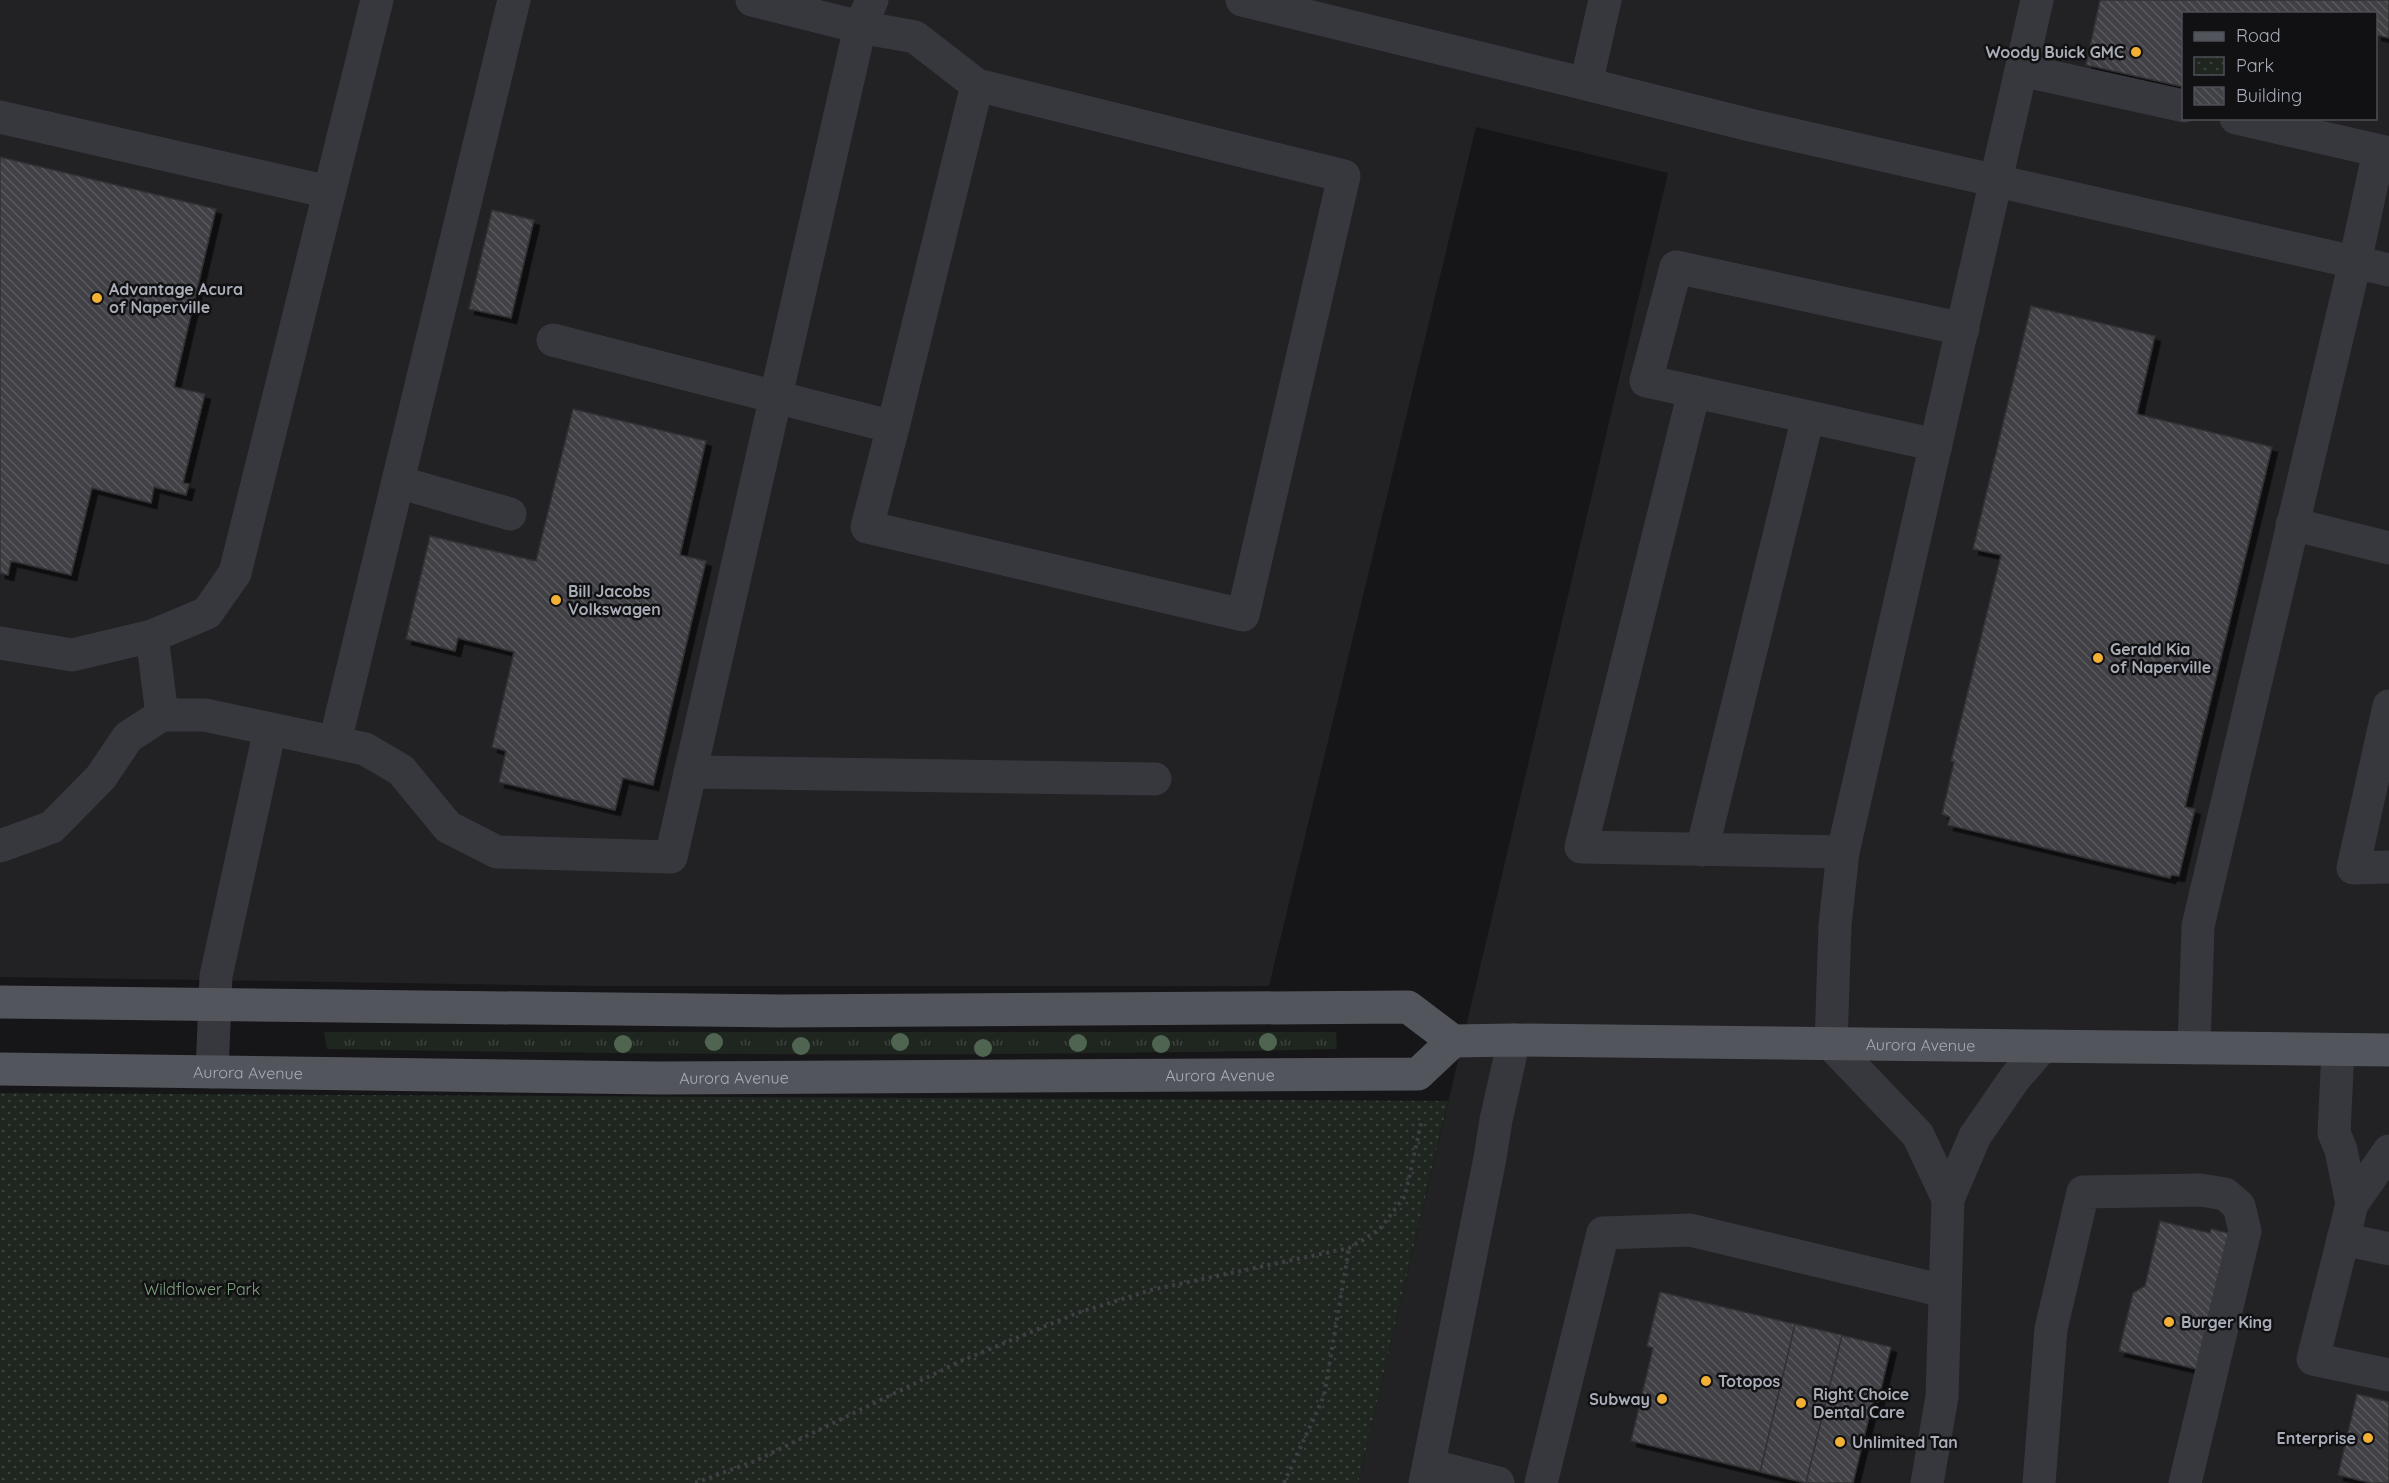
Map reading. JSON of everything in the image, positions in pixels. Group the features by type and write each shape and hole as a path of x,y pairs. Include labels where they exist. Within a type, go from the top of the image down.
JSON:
{"main road":[{"path":"0,1002 779,1011 1408,1007 1453,1041"},
{"name":"Aurora Avenue","path":"0,1069 658,1078 1418,1074 1453,1041 1514,1040 2389,1050"}],"lane":[{"path":"0,643 72,655 152,636 207,613 235,573 376,0"},
{"path":"335,742 514,0"},
{"path":"752,0 866,14 915,37 977,85 1344,176 1243,615 867,527 977,85"},
{"path":"1242,0 1678,108 2389,270"},
{"path":"1586,84 1605,0"},
{"path":"1948,1199 1918,1135 1831,1044 1834,925 1843,852 2037,0"},
{"path":"0,846 52,826 101,777 128,737 162,715 205,715 365,749 401,770 448,827 498,852 671,857 866,14"},
{"path":"2021,70 2182,106"},
{"path":"0,117 329,192"},
{"path":"2194,1048 2198,926 2292,524 2384,152 2245,120"},
{"path":"1936,445 1646,381 1676,267 1963,329"},
{"path":"553,340 893,427"},
{"path":"1694,392 1581,847 1843,852"},
{"path":"1702,849 1808,417"},
{"path":"398,482 510,514"},
{"path":"2292,524 2389,548"},
{"path":"152,636 162,715"},
{"path":"2389,706 2352,868 2389,867"},
{"path":"212,1072 216,976 270,729"},
{"path":"690,772 1155,779"},
{"path":"1498,1483 1427,1474 1496,1120 1514,1040"},
{"path":"1936,1481 1942,1397 1948,1199 1975,1136 2015,1078 2043,1047"},
{"path":"2338,1050 2334,1133 2341,1150 2352,1204"},
{"path":"2389,1151 2352,1204 2313,1359 2389,1375"},
{"path":"2039,1483 2051,1329 2083,1192 2200,1190 2225,1194 2240,1206 2245,1231 2185,1483"},
{"path":"1541,1483 1603,1233 1690,1230 1944,1291"},
{"path":"2343,1239 2389,1249"}],"path":[{"path":"695,1483 755,1461 961,1361 1077,1313 1151,1290 1349,1248 1379,1230 1405,1196 1422,1119"},
{"path":"1284,1483 1324,1396 1349,1248"}],"shaded area":[{"path":"0,0 2389,0 2389,1483 1358,1483 1668,173 1476,127 1269,986 596,986 0,977"}],"green space":[{"path":"324,1032 1336,1032 1337,1049 832,1054 327,1049"},
{"name":"Wildflower Park","path":"0,1093 1448,1101 1358,1483 0,1483"}],"building":[{"name":"Woody Buick GMC","path":"2100,0 2389,0 2389,38 2377,35 2377,12 2182,12 2182,87 2086,65"},
{"name":"Advantage Acura of Naperville","path":"0,157 216,209 174,387 205,394 183,483 189,484 186,495 154,487 151,503 92,488 71,575 11,561 8,575 0,573"},
{"path":"492,210 534,220 511,318 469,309"},
{"name":"Gerald Kia of Naperville","path":"2031,306 2155,336 2137,414 2272,447 2185,807 2195,809 2179,876 2171,875 2170,878 1948,825 1950,817 1942,814 1954,762 1951,761 2001,555 1973,549"},
{"name":"Bill Jacobs Volkswagen","path":"573,409 706,441 680,555 706,561 653,785 623,778 615,810 499,782 506,751 492,747 514,652 458,638 455,651 406,639 430,536 536,561"},
{"name":"Burger King","path":"2160,1221 2210,1233 2211,1229 2236,1235 2201,1370 2119,1351 2133,1293 2145,1286"},
{"path":"1660,1292 1891,1347 1878,1402 1873,1401 1853,1483 1808,1483 1631,1441 1653,1348 1647,1346"},
{"name":"Right Choice Dental Care","path":"1795,1324 1842,1335 1806,1483 1760,1472"},
{"name":"Enterprise","path":"2357,1394 2389,1402 2389,1483 2371,1483 2338,1475"}],"place":[{"name":"Woody Buick GMC","path":"2136,52"},
{"name":"Advantage Acura of Naperville","path":"97,298"},
{"name":"Bill Jacobs Volkswagen","path":"556,600"},
{"name":"Gerald Kia of Naperville","path":"2098,658"},
{"name":"Burger King","path":"2169,1322"},
{"name":"Totopos","path":"1706,1381"},
{"name":"Subway","path":"1662,1399"},
{"name":"Right Choice Dental Care","path":"1801,1403"},
{"name":"Enterprise","path":"2368,1438"},
{"name":"Unlimited Tan","path":"1840,1442"}]}
